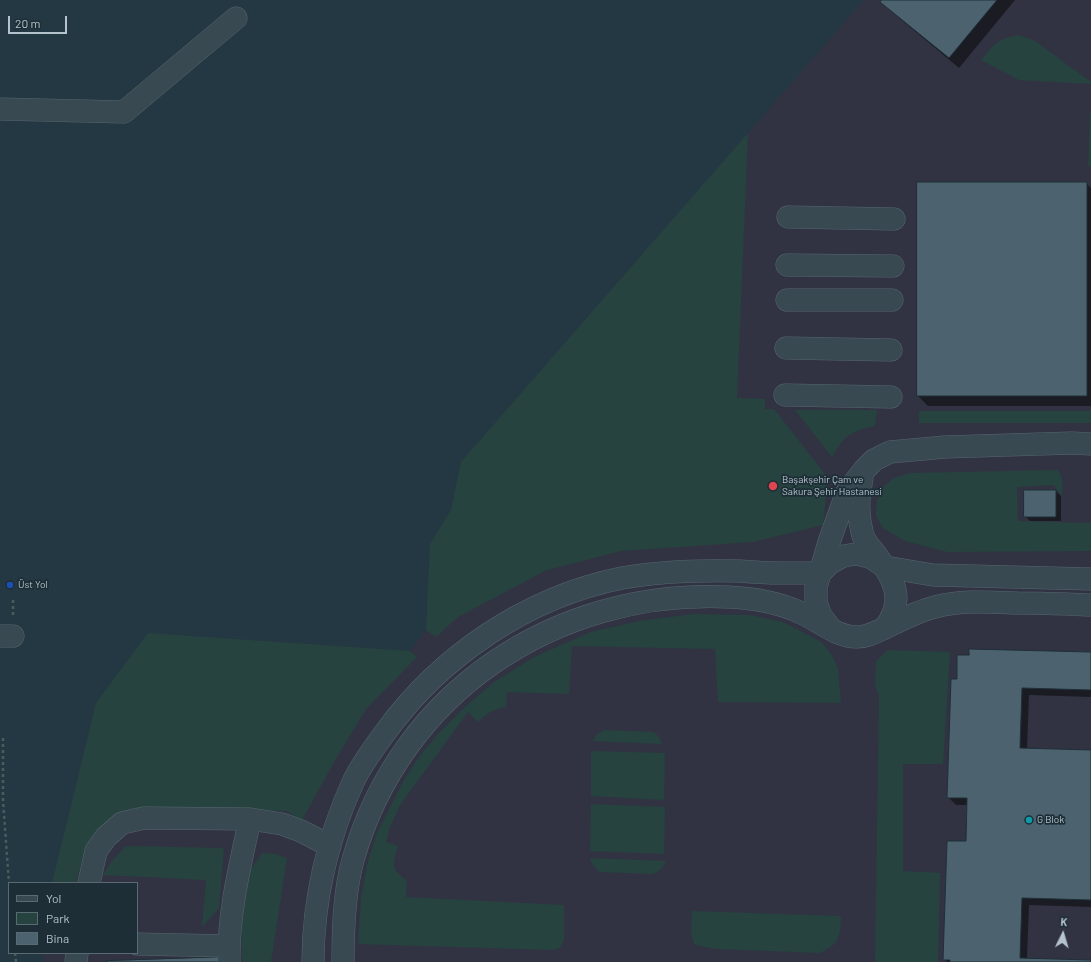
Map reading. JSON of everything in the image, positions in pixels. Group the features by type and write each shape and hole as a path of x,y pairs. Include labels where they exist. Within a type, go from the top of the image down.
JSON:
{"street":[{"path":"0,109 124,112 236,18"},
{"path":"788,217 894,219"},
{"path":"787,265 893,266"},
{"path":"786,300 892,300"},
{"path":"786,348 891,350"},
{"path":"785,395 891,397"},
{"path":"832,630 821,616 816,602 816,587 847,492 874,460 890,452 945,447 1072,443 1091,444"},
{"path":"864,470 858,497 858,513 864,538 893,581 896,605 893,617 885,628"},
{"path":"313,962 317,904 323,871 341,811 355,779 373,749 396,717 432,679 464,651 508,621 560,597 621,578 653,573 704,570 820,573 830,563 843,556 856,554 870,557 885,567 924,574 953,577 1091,579"},
{"path":"343,962 343,938 347,890 352,862 364,824 381,786 396,762 431,718 460,687 488,666 519,646 552,630 588,614 619,606 684,597 728,597 764,601 797,611 842,635 856,637 870,635 934,607 971,601 1091,605"},
{"path":"89,882 96,852 106,837 122,822 144,818 250,818 282,824 302,831 330,846"},
{"path":"138,944 229,954 232,904 250,818"}],"path":[{"path":"3,738 3,800 9,882"}],"shaded area":[{"name":"Başakşehir Çam ve Sakura Şehir Hastanesi","path":"864,0 1091,0 1091,962 43,962 44,954 138,954 138,882 52,882 96,703 148,633 410,651 426,630 430,544 451,510 461,462"}],"green space":[{"path":"1019,35 1035,41 1091,82 1091,84 1019,80 981,60 1001,40"},
{"path":"1090,113 1091,166 1088,166"},
{"path":"748,133 737,398 765,399 765,409 774,409 828,478 823,525 753,542 621,551 547,570 458,617 436,637 426,630 430,544 451,510 461,462"},
{"path":"795,410 877,410 875,426 859,430 849,435 841,443 832,457"},
{"path":"919,411 1091,411 1091,423 919,423"},
{"path":"1058,470 1062,483 1061,496 1054,485 1017,487 1018,521 1091,523 1091,551 947,552 905,541 883,528 876,516 877,501 882,488 894,478 910,473"},
{"path":"693,614 750,615 783,622 821,642 831,654 838,668 841,703 718,702 715,649 572,646 569,694 507,692 506,707 491,712 478,722 468,712 400,805 389,830 386,842 398,846 394,866 398,873 407,881 406,897 564,905 564,940 560,948 552,950 358,944 361,898 367,865 377,833 404,780 419,757 438,734 465,707 493,683 534,657 591,632 639,621"},
{"path":"148,633 410,651 417,657 366,709 334,762 302,820 286,811 182,809 109,822 83,856 76,882 52,882 96,703"},
{"path":"888,650 950,652 943,764 903,764 903,871 940,873 938,962 875,962 879,695 875,686 876,661"},
{"path":"604,730 654,732 659,737 662,744 593,741 597,734"},
{"path":"591,751 665,753 664,800 591,796"},
{"path":"591,804 665,807 664,854 590,851"},
{"path":"126,846 224,848 219,908 202,927 206,880 103,875 112,861"},
{"path":"262,853 275,854 287,858 271,962 242,962 241,915 251,869"},
{"path":"590,858 666,861 660,870 651,874 600,872 594,866"},
{"path":"692,911 841,916 840,929 838,939 835,943 831,947 819,953 717,949 694,944 691,933"}],"building":[{"path":"882,0 997,0 949,58 880,2"},
{"path":"917,182 1087,182 1087,396 917,396"},
{"path":"1024,490 1056,490 1056,517 1024,517"},
{"name":"G Blok","path":"969,649 1091,652 1091,690 1022,688 1020,748 1091,750 1091,900 1022,898 1020,958 1091,960 1091,962 950,962 950,960 943,960 947,841 966,841 967,798 947,798 951,679 957,679 957,655 969,655"},
{"path":"223,957 223,962 107,962 107,961"}],"place":[{"name":"Başakşehir Çam ve Sakura Şehir Hastanesi","path":"773,486"},
{"name":"Üst Yol","path":"10,585"},
{"name":"G Blok","path":"1029,820"}]}
